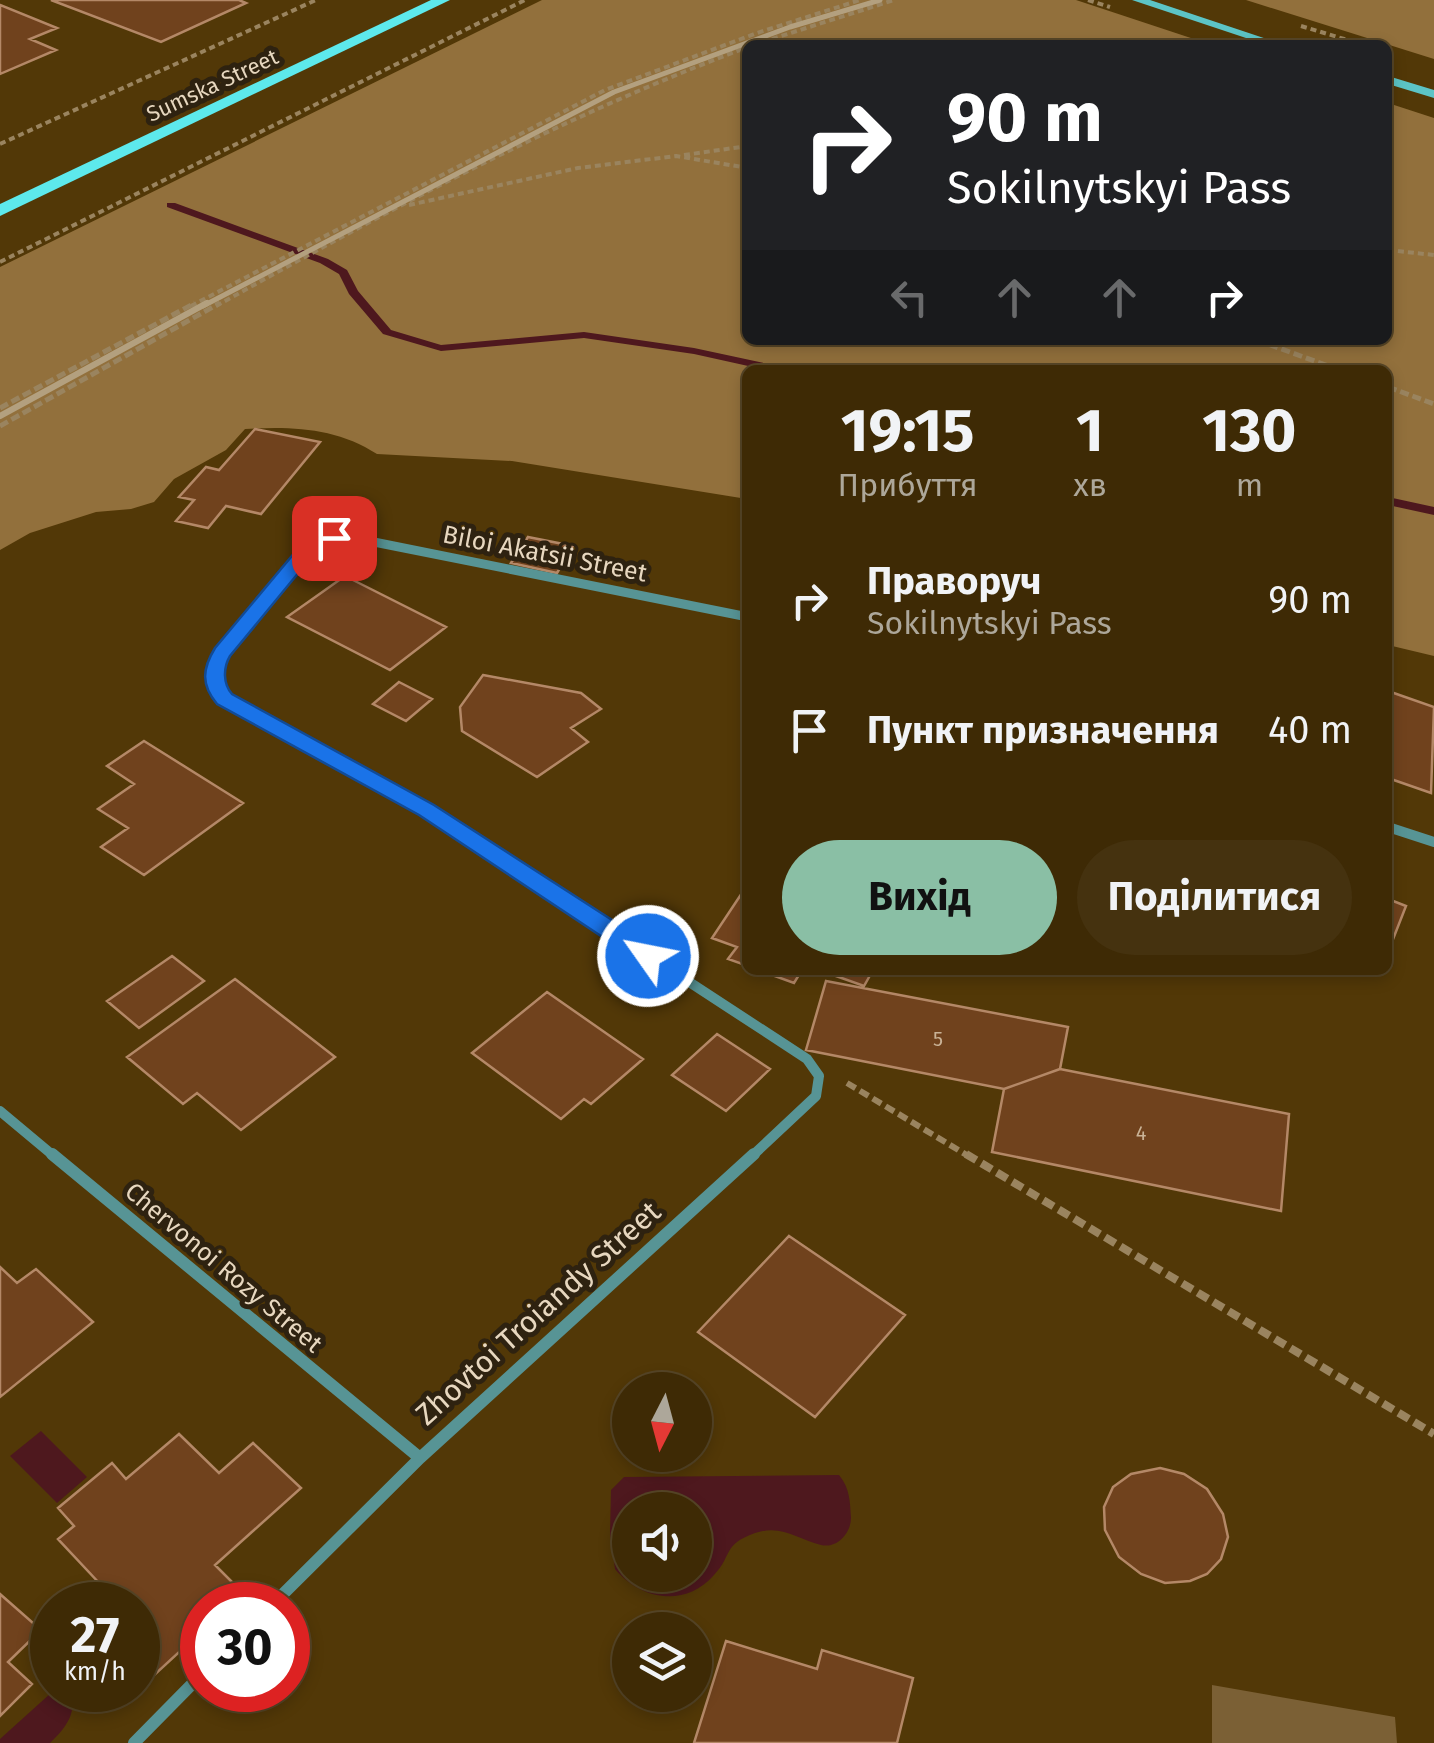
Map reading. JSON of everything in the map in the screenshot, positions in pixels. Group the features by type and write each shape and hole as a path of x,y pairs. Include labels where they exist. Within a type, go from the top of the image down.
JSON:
{"main road":[{"name":"Sumska Street","path":"0,211 443,0"},
{"path":"1138,0 1263,40"},
{"path":"1392,81 1434,94"}],"street":[{"name":"Biloi Akatsii Street","path":"742,616 364,538 334,538 308,550 222,652 213,677 216,689 225,699 426,810 807,1059"},
{"path":"1392,828 1434,842"},
{"name":"Zhovtoi Troiandy Street","path":"295,1582 420,1458 810,1104 816,1096 819,1076 807,1059"},
{"name":"Chervonoi Rozy Street","path":"0,1111 420,1458"},
{"path":"134,1743 180,1696"}],"path":[{"path":"0,144 316,0"},
{"path":"0,262 525,0"},
{"path":"0,408 313,240 605,90 757,33 860,0"},
{"path":"769,40 894,0"},
{"path":"0,426 398,207 618,96 742,49"},
{"path":"398,207 578,168 742,147"},
{"path":"676,156 742,167"},
{"path":"1392,250 1434,255"},
{"path":"1271,345 1325,365"},
{"path":"1392,388 1434,404"},
{"path":"807,1059 1434,1434"}],"shaded area":[{"path":"542,0 1076,0 1197,40 742,40 742,345 1392,345 1392,104 1434,118 1434,656 1392,646 1392,365 742,365 742,498 512,461 377,454 346,439 314,431 245,429 226,450 174,479 154,502 96,512 30,533 0,550 0,267"},
{"path":"1246,0 1434,0 1434,59 1392,46 1392,40 1373,40"},
{"path":"41,1431 87,1477 57,1503 10,1456"},
{"path":"839,1475 849,1495 851,1518 842,1539 827,1546 781,1531 745,1537 733,1546 712,1577 712,1492 612,1492 612,1548 611,1490 624,1477"},
{"path":"647,1592 690,1592 677,1596"},
{"path":"1212,1685 1395,1717 1397,1743 1212,1743"},
{"path":"30,1712 71,1712 50,1743 0,1743"}],"building":[{"path":"51,0 239,0 246,3 161,42"},
{"path":"0,5 57,28 30,39 56,50 0,74"},
{"path":"255,429 320,442 261,514 226,506 208,528 176,521 194,500 179,497 206,467 219,470"},
{"path":"528,537 573,546 557,573 511,563"},
{"path":"345,576 446,627 390,670 287,617"},
{"path":"483,675 581,693 601,709 571,728 588,742 537,777 462,731 460,707"},
{"path":"399,682 432,699 406,721 373,704"},
{"path":"1392,692 1434,707 1431,793 1392,779"},
{"path":"144,741 243,803 144,875 101,847 128,828 98,809 134,784 107,766"},
{"path":"742,893 742,964 728,959 737,947 712,938"},
{"path":"1392,901 1406,906 1392,942"},
{"path":"172,956 204,981 139,1028 107,1001"},
{"path":"772,975 799,975 794,983"},
{"path":"833,975 870,975 864,986"},
{"path":"235,979 335,1057 241,1130 197,1093 183,1104 127,1057"},
{"path":"826,981 1068,1027 1060,1069 1004,1089 806,1050"},
{"path":"547,992 643,1059 591,1104 584,1099 561,1119 472,1053"},
{"path":"717,1034 770,1069 726,1111 672,1075"},
{"path":"1060,1069 1289,1114 1281,1211 992,1152 1004,1089"},
{"path":"789,1236 905,1315 815,1417 698,1332"},
{"path":"0,1267 17,1283 36,1269 93,1322 0,1397"},
{"path":"179,1434 219,1473 253,1443 301,1488 215,1565 232,1582 180,1582 180,1651 160,1670 160,1582 98,1582 58,1539 74,1526 58,1508 112,1463 126,1479"},
{"path":"1160,1468 1184,1474 1207,1489 1223,1514 1228,1537 1221,1559 1207,1574 1190,1581 1165,1583 1141,1574 1119,1557 1105,1530 1104,1507 1113,1487 1131,1474"},
{"path":"0,1594 30,1620 30,1641 8,1662 30,1686 0,1716"},
{"path":"726,1641 817,1669 822,1650 913,1678 897,1743 694,1743 704,1712 712,1712 712,1686"}],"waterway":[{"path":"171,205 324,261 343,272 353,292 387,332 441,348 584,335 759,365"},
{"path":"1392,502 1434,511"}],"railway":[{"path":"755,40 880,0"},
{"path":"203,306 614,92 742,45"},
{"path":"0,416 207,303"}],"route":[{"path":"334,538 308,550 222,652 215,664 216,689 225,699 426,810 648,956"}]}
